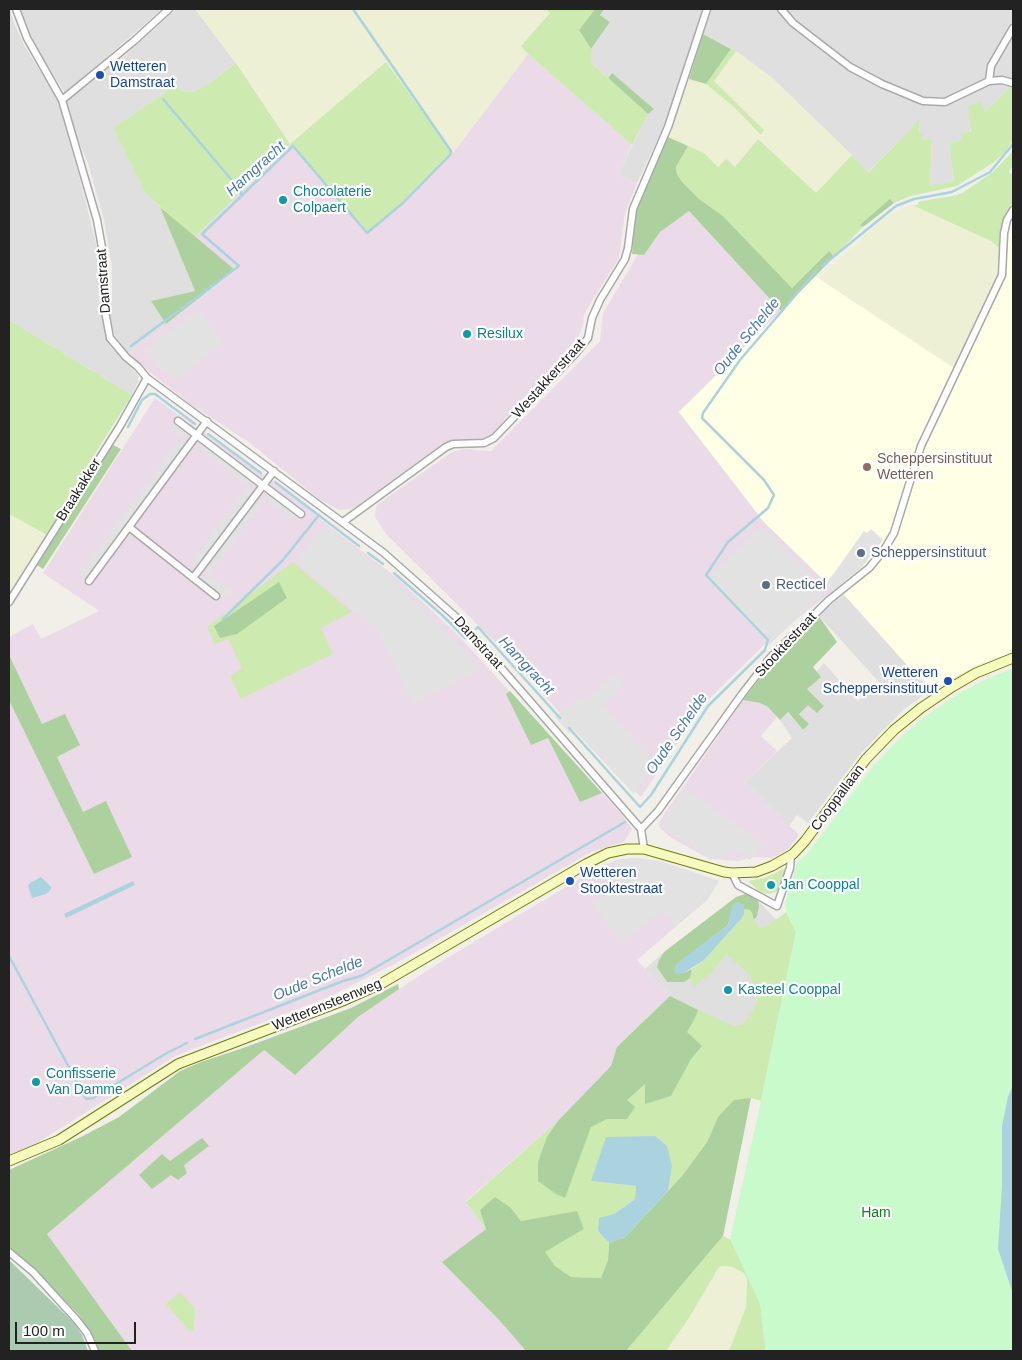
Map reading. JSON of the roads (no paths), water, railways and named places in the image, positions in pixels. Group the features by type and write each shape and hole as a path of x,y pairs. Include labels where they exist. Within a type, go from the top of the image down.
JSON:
{"street":[{"name":"Damstraat","path":"16,9 27,38 62,100 101,237 105,311 110,338 126,357 138,366 147,378 343,522 404,570 456,617 642,829"},
{"path":"62,100 134,42 169,9"},
{"name":"Westakkerstraat","path":"343,522 446,447 453,444 484,443 494,438 576,353 588,338 592,318 600,300 625,259 633,209 668,127 707,9"},
{"path":"781,9 793,23 850,67 882,84 917,99 945,102 989,81 1002,80 1013,83"},
{"path":"989,81 991,66 1013,28"},
{"name":"Stooktestraat","path":"642,829 658,811 770,658 829,600 870,568 884,550 894,532 921,446 1002,275 1004,233 1007,220 1013,210"},
{"name":"Braakakker","path":"9,602 120,426 147,378"},
{"path":"178,421 301,514"},
{"path":"89,581 207,421"},
{"path":"193,578 274,471"},
{"path":"129,527 216,596"},
{"name":"Cooppallaan","path":"644,849 724,872 764,870 791,856 805,841 866,759 894,730 920,708 952,687 976,673 1013,658"},
{"path":"642,829 644,849"},
{"name":"Wetterensteenweg","path":"9,1161 59,1140 178,1064 345,1000 379,985 598,858 617,850 644,849"},
{"path":"732,873 738,885 777,906 790,868 791,856"},
{"path":"9,1252 33,1272 76,1319 95,1351"}],"water":[{"path":"41,877 51,889 46,894 32,898 28,886"},
{"path":"133,881 135,885 66,918 64,914"},
{"path":"738,902 744,905 744,914 741,919 704,960 684,973 676,974 674,972 676,965 728,925 733,905"},
{"path":"1013,1085 1013,1294 998,1249 1002,1186 1002,1126 1008,1097"},
{"path":"655,1136 667,1146 672,1166 668,1191 625,1237 609,1243 598,1231 599,1218 614,1214 635,1199 636,1186 591,1181 606,1137"}],"waterway":[{"name":"Hamgracht","path":"131,346 239,266 202,234 293,146 367,233 403,203 450,155 451,151 353,9"},
{"path":"163,99 241,191 241,196"},
{"name":"Oude Schelde","path":"822,266 896,206 914,199 952,192 990,172 1013,144"},
{"name":"Oude Schelde","path":"569,728 640,807 651,795 708,706 765,650 768,640 706,575 728,542 768,508 774,495 764,480 702,418 703,413 740,360 817,270"},
{"name":"Hamgracht","path":"128,427 142,400 150,394 155,394 195,424"},
{"name":"Hamgracht","path":"208,434 261,473"},
{"name":"Hamgracht","path":"275,482 359,546"},
{"path":"223,619 283,560 319,515"},
{"name":"Hamgracht","path":"368,553 383,564"},
{"name":"Hamgracht","path":"394,573 465,638"},
{"name":"Hamgracht","path":"476,629 478,627 560,718"},
{"name":"Oude Schelde","path":"195,1039 343,981 361,976 625,822"},
{"name":"Oude Schelde","path":"9,956 86,1099 93,1098 165,1054 187,1043"}],"place":[{"name":"Wetteren Damstraat","path":"100,75"},
{"name":"Chocolaterie Colpaert","path":"283,200"},
{"name":"Resilux","path":"467,334"},
{"name":"Scheppersinstituut Wetteren","path":"867,467"},
{"name":"Scheppersinstituut","path":"861,553"},
{"name":"Recticel","path":"766,585"},
{"name":"Wetteren Scheppersinstituut","path":"948,681"},
{"name":"Wetteren Stooktestraat","path":"570,881"},
{"name":"Jan Cooppal","path":"771,885"},
{"name":"Kasteel Cooppal","path":"728,990"},
{"name":"Confisserie Van Damme","path":"36,1082"}],"park label":[{"name":"Ham","path":"876,1213"}]}
